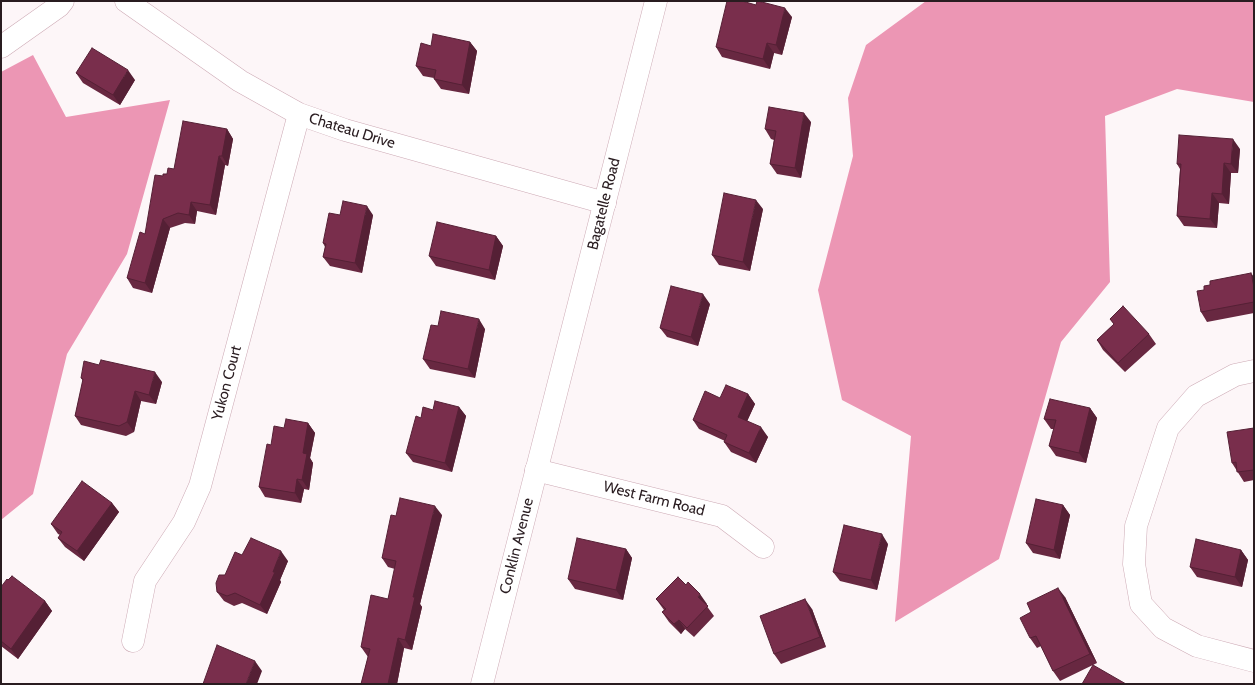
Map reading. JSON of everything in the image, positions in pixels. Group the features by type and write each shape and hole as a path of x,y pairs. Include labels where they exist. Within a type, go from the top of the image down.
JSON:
{"street":[{"path":"1,47 59,6 63,1"},
{"name":"Chateau Drive","path":"126,1 240,81 299,114 345,130 605,203"},
{"name":"Bagatelle Road","path":"553,408 656,1"},
{"name":"Yukon Court","path":"133,641 145,581 184,522 200,486 299,114"},
{"path":"1254,371 1235,375 1196,396 1168,428 1136,526 1134,564 1141,604 1163,628 1197,646 1254,661"},
{"name":"Conklin Avenue","path":"482,684 553,408"},
{"name":"West Farm Road","path":"536,470 722,516 763,547"}],"shaded area":[{"path":"926,1 1254,1 1254,102 1177,89 1105,116 1110,282 1061,342 999,559 895,622 911,436 842,400 818,290 853,156 848,98 866,45"},
{"path":"33,55 66,117 170,100 127,254 67,354 33,494 1,520 1,72"}],"building":[{"path":"727,1 742,1 756,5 758,1 785,8 776,45 767,43 763,59 716,47"},
{"path":"433,34 470,42 462,85 434,79 436,70 416,66 421,43 431,46"},
{"path":"92,48 128,70 113,95 76,73"},
{"path":"769,107 804,113 795,168 770,164 776,131 765,129"},
{"path":"183,121 227,129 222,156 219,156 210,205 191,202 189,215 178,213 163,219 145,283 127,278 140,232 145,234 155,175 163,176 163,174 167,174 168,168 174,169"},
{"path":"1179,135 1233,139 1231,164 1224,163 1222,194 1212,193 1210,219 1177,216 1181,164 1177,164"},
{"path":"724,193 756,200 743,262 712,255"},
{"path":"343,201 367,206 355,263 323,257 326,244 323,243 329,213 340,215"},
{"path":"437,222 496,236 489,270 429,256"},
{"path":"1251,273 1254,287 1254,302 1201,312 1197,291 1204,290 1204,286 1210,285 1210,281"},
{"path":"671,286 703,294 691,337 660,328"},
{"path":"1123,306 1149,334 1118,363 1097,340 1114,324 1110,319"},
{"path":"441,311 479,319 468,369 423,359 431,325 438,326"},
{"path":"101,360 155,372 149,395 135,391 127,422 119,426 75,416 83,379 81,378 84,361 99,365"},
{"path":"726,385 748,394 738,417 761,427 749,453 724,442 727,435 693,420 705,391 720,398"},
{"path":"1050,399 1090,408 1079,453 1049,446 1056,420 1044,419"},
{"path":"435,401 459,407 445,463 406,453 416,416 421,418 423,407 433,410"},
{"path":"286,419 308,423 303,453 307,454 302,480 297,479 295,493 259,487 267,444 271,445 274,426 284,428"},
{"path":"1254,428 1254,470 1237,472 1236,462 1232,463 1227,432"},
{"path":"82,481 112,503 77,551 58,538 62,532 51,524"},
{"path":"400,498 435,506 413,597 415,597 405,640 398,638 388,684 361,684 370,649 361,647 371,595 388,599 396,561 382,558 391,515 396,516"},
{"path":"1036,499 1063,505 1054,550 1026,543"},
{"path":"844,525 882,534 871,580 833,572"},
{"path":"251,538 281,551 273,572 275,572 260,605 235,593 227,596 217,592 216,583 219,575 225,575 235,552 242,555"},
{"path":"577,538 626,549 616,590 568,579"},
{"path":"1196,539 1241,550 1235,577 1190,567"},
{"path":"12,576 45,601 11,649 1,641 1,587 7,579 8,580"},
{"path":"678,577 686,585 688,582 700,594 698,597 708,606 687,628 679,620 674,624 662,612 666,609 656,599"},
{"path":"1058,588 1090,654 1053,671 1036,636 1030,638 1020,618 1031,612 1027,603"},
{"path":"805,599 820,637 774,654 760,616"},
{"path":"217,645 255,661 246,684 203,684"},
{"path":"1093,665 1126,684 1082,684"}]}
